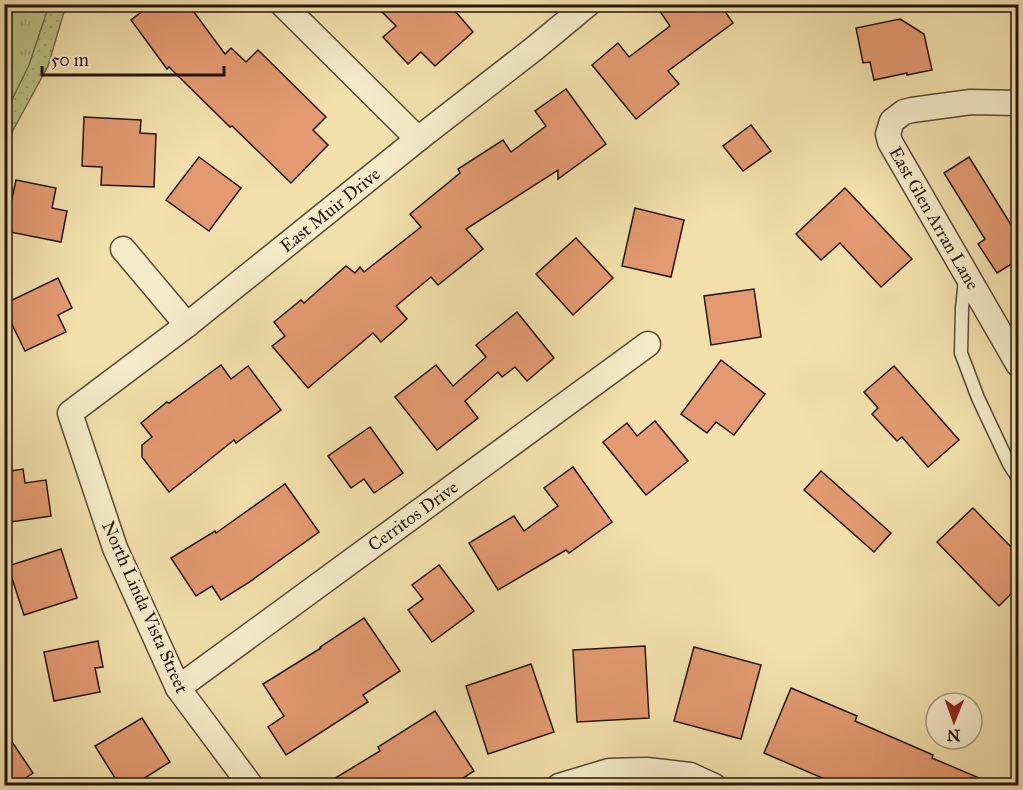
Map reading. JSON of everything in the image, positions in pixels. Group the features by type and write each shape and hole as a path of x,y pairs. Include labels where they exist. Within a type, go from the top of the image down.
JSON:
{"street":[{"path":"282,4 418,139"},
{"name":"East Muir Drive","path":"70,413 187,325 588,4"},
{"name":"East Glen Arran Lane","path":"1018,103 971,102 912,110 897,116 892,121 888,134 890,142 1018,364"},
{"path":"123,249 187,325"},
{"name":"Cerritos Drive","path":"178,688 648,344"},
{"name":"North Linda Vista Street","path":"70,413 115,548 178,688 251,786"},
{"path":"559,786 609,771 647,770 690,775 714,786"}],"lane":[{"path":"965,272 961,353 978,398 1018,478"}],"green space":[{"path":"5,4 49,5 29,65 5,114"},
{"path":"5,5 66,5 48,66 5,145"}],"building":[{"path":"152,4 188,4 225,54 231,48 246,62 258,50 326,117 313,130 328,145 291,183 169,67 167,69 131,20"},
{"path":"374,4 449,4 473,32 435,66 421,52 408,64 383,37 396,26"},
{"path":"655,4 720,4 733,23 668,71 679,84 636,119 592,65 618,43 629,57 670,26"},
{"path":"900,19 924,34 932,70 874,80 870,62 863,63 856,28"},
{"path":"566,89 606,144 558,179 558,170 466,229 483,249 438,285 431,277 396,306 407,319 381,342 373,333 308,388 272,346 285,336 274,322 301,300 304,303 346,266 355,273 360,267 364,272 421,227 410,214 460,173 458,169 503,140 511,152 546,126 535,111"},
{"path":"84,117 141,120 140,133 156,134 154,187 101,185 102,167 82,166"},
{"path":"751,125 771,151 743,171 723,146"},
{"path":"199,157 241,188 209,231 166,200"},
{"path":"969,157 1018,236 1018,260 997,273 978,244 985,239 944,173"},
{"path":"16,180 56,188 52,208 67,211 61,242 5,231"},
{"path":"845,188 912,259 881,287 840,243 821,260 796,234"},
{"path":"635,208 684,220 671,277 622,266"},
{"path":"576,238 613,278 573,315 536,274"},
{"path":"58,278 72,308 58,315 66,332 25,351 4,304"},
{"path":"754,289 761,337 711,345 704,296"},
{"path":"517,312 554,358 527,381 515,367 502,377 498,372 465,401 478,418 437,450 395,397 436,365 453,386 486,357 476,345"},
{"path":"721,360 765,394 734,435 716,422 707,433 681,414"},
{"path":"221,365 231,379 248,366 281,410 236,443 234,440 169,492 142,457 142,445 152,437 141,423"},
{"path":"894,366 959,440 928,467 902,437 897,441 872,414 878,408 864,392"},
{"path":"655,421 688,461 646,495 603,442 627,423 637,436"},
{"path":"370,427 403,473 374,493 364,479 351,488 328,456"},
{"path":"573,467 612,522 569,553 566,550 498,590 469,543 514,516 524,531 558,506 544,488"},
{"path":"23,469 25,483 46,480 51,516 4,523 4,472"},
{"path":"821,471 891,533 874,552 804,490"},
{"path":"285,484 319,532 221,600 212,586 196,596 171,558 215,531 216,533"},
{"path":"973,508 1018,554 1018,587 999,606 937,542"},
{"path":"61,549 77,598 24,615 8,566"},
{"path":"439,565 474,611 432,642 408,610 423,599 412,585"},
{"path":"364,618 400,671 363,695 368,702 286,755 268,727 284,716 263,684"},
{"path":"98,641 103,667 95,668 100,692 54,701 44,652"},
{"path":"645,646 649,718 577,722 573,650"},
{"path":"694,647 761,665 741,739 674,721"},
{"path":"531,664 554,732 488,754 466,686"},
{"path":"791,688 857,716 855,721 933,755 932,758 998,786 841,786 764,753"},
{"path":"435,711 474,771 451,786 322,786 380,751 378,747"},
{"path":"142,718 170,762 132,786 120,786 95,746"},
{"path":"4,730 33,773 14,786 4,786"}]}
